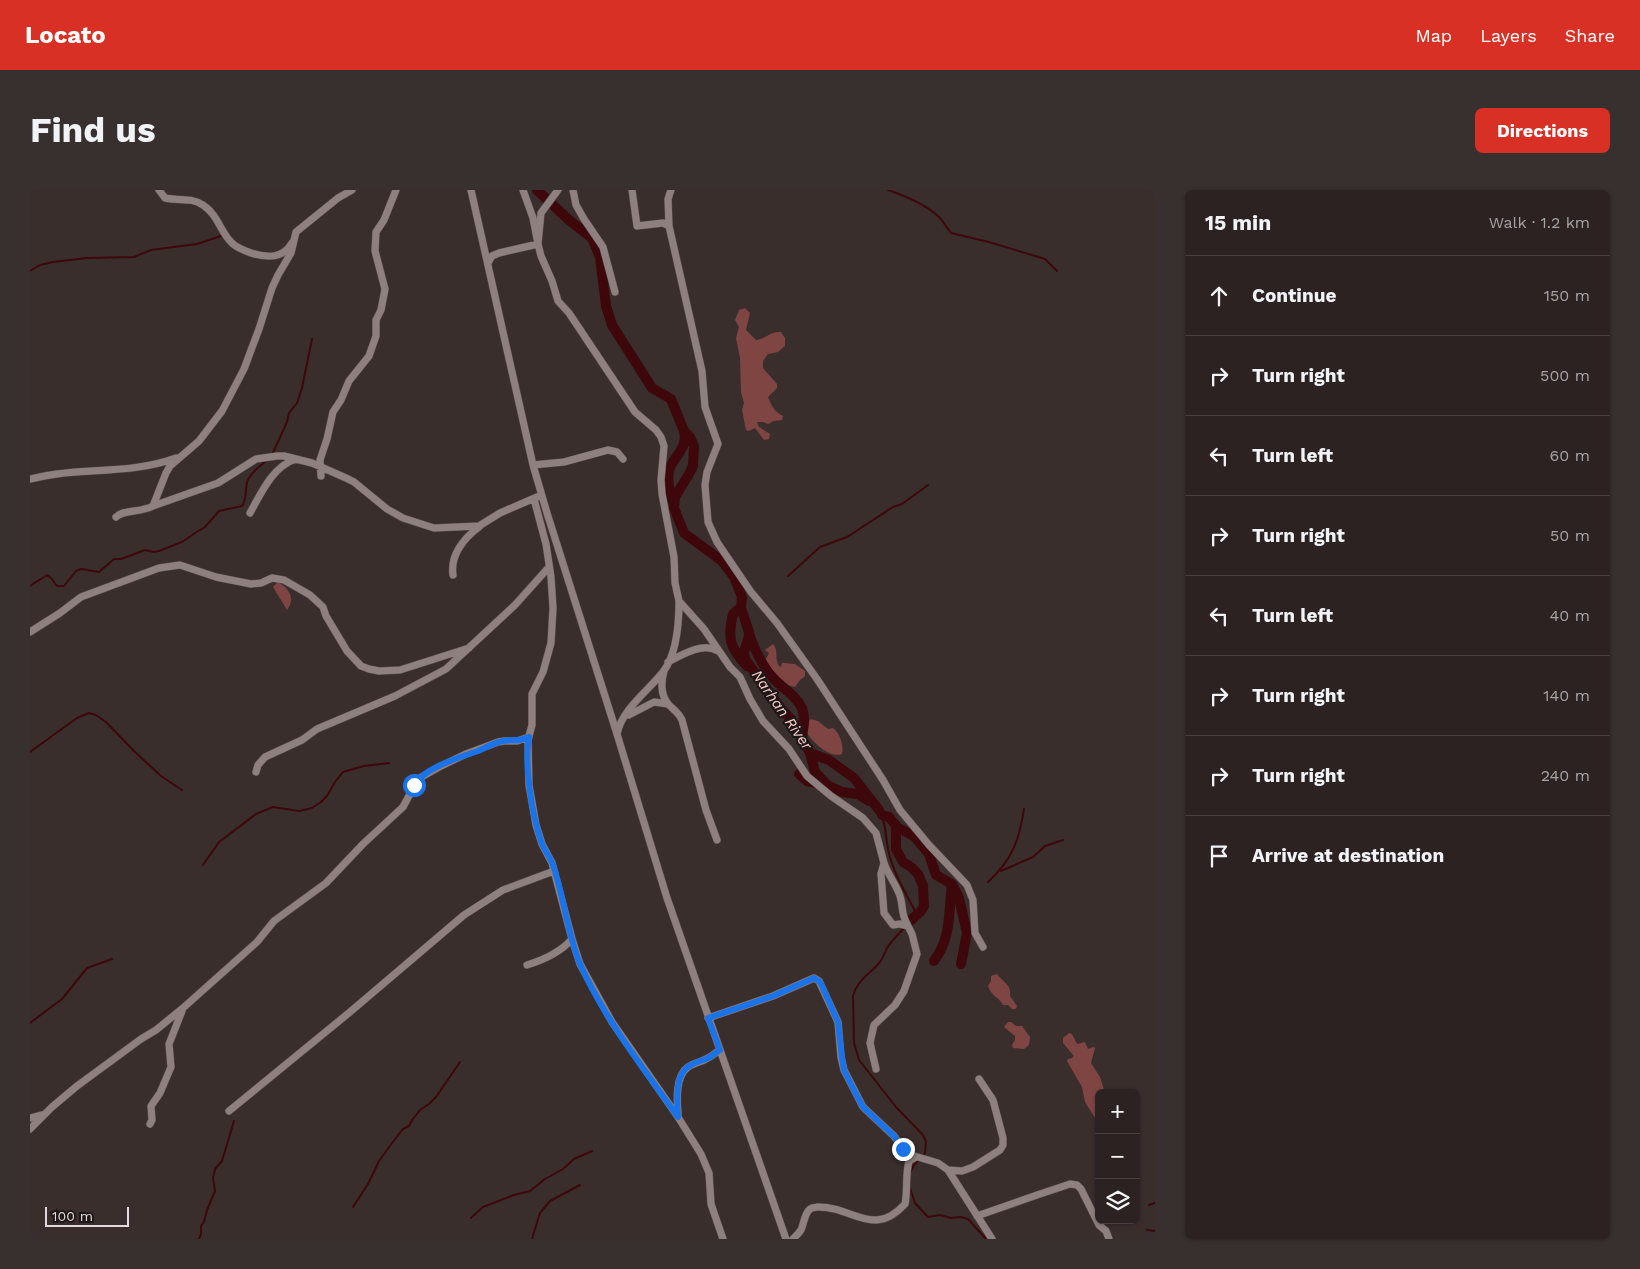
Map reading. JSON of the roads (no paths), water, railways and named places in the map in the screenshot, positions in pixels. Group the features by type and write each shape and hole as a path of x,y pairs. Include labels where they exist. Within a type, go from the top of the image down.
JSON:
{"street":[{"path":"159,190 165,198 193,201 204,206 214,216 230,242 241,249 260,255 277,256 290,247 294,240"},
{"path":"153,506 170,466 199,441 222,411 244,368 272,288 291,253 296,232 338,198 352,190"},
{"path":"321,476 320,460 333,412 341,400 349,381 369,356 376,336 376,320 381,310 385,289 375,250 376,232 384,220 396,190"},
{"path":"471,190 532,465 667,898 786,1239"},
{"path":"523,190 533,218 541,256 558,301 569,313 635,412 646,420 661,437 664,446 661,480 662,494 674,557 675,583 679,601 676,640 664,671 662,687 668,704"},
{"path":"538,244 541,213 558,190"},
{"path":"573,190 576,205 603,247 615,292"},
{"path":"632,190 637,226 663,222 669,226"},
{"path":"671,190 668,199 669,226 702,371 705,407 718,444 707,472 705,485 708,522 713,535 751,592 777,623 817,679 883,780 900,810 929,846 967,885 973,900 976,933 983,947"},
{"path":"488,264 492,256 499,253 538,244"},
{"path":"532,465 564,462 608,450 617,452 623,459"},
{"path":"30,479 56,474 125,468 168,461 181,456"},
{"path":"116,517 121,512 144,511 218,483 256,459 277,456 321,466 354,482 387,509 402,518 434,528 479,526"},
{"path":"250,512 276,472 290,461 296,459"},
{"path":"453,575 453,561 464,539 479,526 500,513 534,499 541,493"},
{"path":"534,499 539,512 549,567 553,608 551,642 543,672 532,694 532,725 529,737 529,785 532,806 542,844 554,871 580,964 612,1022 678,1117 701,1154 709,1174 711,1204 723,1239"},
{"path":"30,632 81,597 159,568 180,565 216,577 251,584 261,583 272,578 284,580 310,594 323,607 326,616 347,651 361,666 369,669 379,671 400,670 469,648"},
{"path":"256,772 258,765 266,757 302,740 317,729 395,696 439,673 515,605 549,567"},
{"path":"679,601 704,629 730,667 740,677 763,721 789,749 807,776 831,796 863,818 878,839 888,874 899,894 901,912 912,934 917,954 904,990 895,1005 874,1025 870,1043 876,1069"},
{"path":"668,662 703,647 711,647 720,652"},
{"path":"617,734 625,717 636,702 664,671"},
{"path":"625,717 654,702 668,704 679,713 706,810 717,840"},
{"path":"30,1129 77,1086 156,1030 183,1008 257,942 274,921 326,883 369,837 396,815 403,807 418,779 466,754 504,740 517,741 529,737"},
{"path":"884,863 881,874 884,913 893,925 908,926"},
{"path":"229,1112 464,915 495,894 554,871"},
{"path":"527,966 568,944 572,939"},
{"path":"708,1018 773,996 814,978 819,981 838,1022 844,1070 863,1107 911,1155 938,1163 948,1170 992,1239"},
{"path":"150,1124 152,1120 151,1106 160,1093 171,1067 169,1044 183,1008"},
{"path":"678,1117 678,1089 685,1069 690,1065 707,1059 720,1050"},
{"path":"948,1170 962,1171 1000,1150 1003,1145 1003,1138 993,1100 979,1079"},
{"path":"30,1118 45,1114"},
{"path":"793,1239 801,1230 809,1210 812,1208 822,1207 833,1210 870,1226 890,1221 906,1204 907,1167 909,1161 916,1157"},
{"path":"977,1216 1062,1187 1077,1184 1099,1225 1106,1231 1109,1239"}],"waterway":[{"name":"Narhan River","path":"537,190 569,220 592,238 600,257 606,306 612,325 652,388 671,399 684,431 690,437 694,446 693,466 675,497 674,508 684,533 722,561 734,577 742,597 741,608 749,632 744,652 745,659 782,710 791,719 810,753 829,760 854,778 879,810"},
{"path":"888,190 928,208 939,217 951,233 1045,259 1057,271"},
{"path":"30,271 40,265 53,262 87,258 134,257 151,250 197,244 221,236"},
{"path":"272,455 287,422 289,413 297,403 312,339"},
{"path":"673,502 669,486 669,471 684,443 684,431"},
{"path":"30,586 47,575 57,586 64,586 76,571 81,569 99,572 114,559 121,559 145,550 159,551 182,542 205,527 219,511 242,506 245,501 248,479 267,460"},
{"path":"788,576 820,547 847,537 893,507 902,504 928,485"},
{"path":"741,607 733,614 730,637 737,654 747,666"},
{"path":"749,633 765,668 796,699 802,708 804,720 802,738"},
{"path":"30,752 77,718 89,713 96,715 106,722 161,776 182,790"},
{"path":"810,753 815,772 827,785 842,792 858,794 869,801"},
{"path":"203,865 219,842 256,814 273,807 299,811 312,808 327,796 343,772 364,766 389,763"},
{"path":"799,774 807,781 821,784"},
{"path":"988,882 1009,858 1020,831 1024,809"},
{"name":"Narhan River","path":"879,810 886,831 891,861 915,911 910,921"},
{"path":"882,815 889,817 897,827 915,837 929,854 936,875 952,884 959,898 967,933 961,964"},
{"name":"Narhan River","path":"896,825 896,849 903,862 918,874 923,886 924,906 910,921"},
{"path":"1001,871 1033,857 1045,846 1063,840"},
{"path":"934,961 940,952 947,934 952,885"},
{"name":"Narhan River","path":"905,927 889,945 880,962 861,981 855,990 853,996 854,1043 859,1060 896,1107 923,1135 926,1142 925,1153 922,1157"},
{"path":"30,1023 62,999 87,968 112,959"},
{"path":"353,1207 368,1184 379,1161 392,1143 403,1129 409,1126 420,1110 436,1097 460,1062"},
{"path":"199,1239 201,1226 215,1191 213,1178 215,1169 222,1161 234,1121"},
{"path":"471,1218 483,1207 530,1191 545,1179 563,1169 574,1159 592,1151"},
{"name":"Narhan River","path":"910,1173 919,1160"},
{"path":"532,1239 540,1213 550,1201 580,1185"},
{"name":"Narhan River","path":"910,1188 915,1203 928,1217 940,1215 968,1219 986,1239"},
{"path":"1149,1205 1155,1203"},
{"path":"1147,1230 1155,1231"}]}
